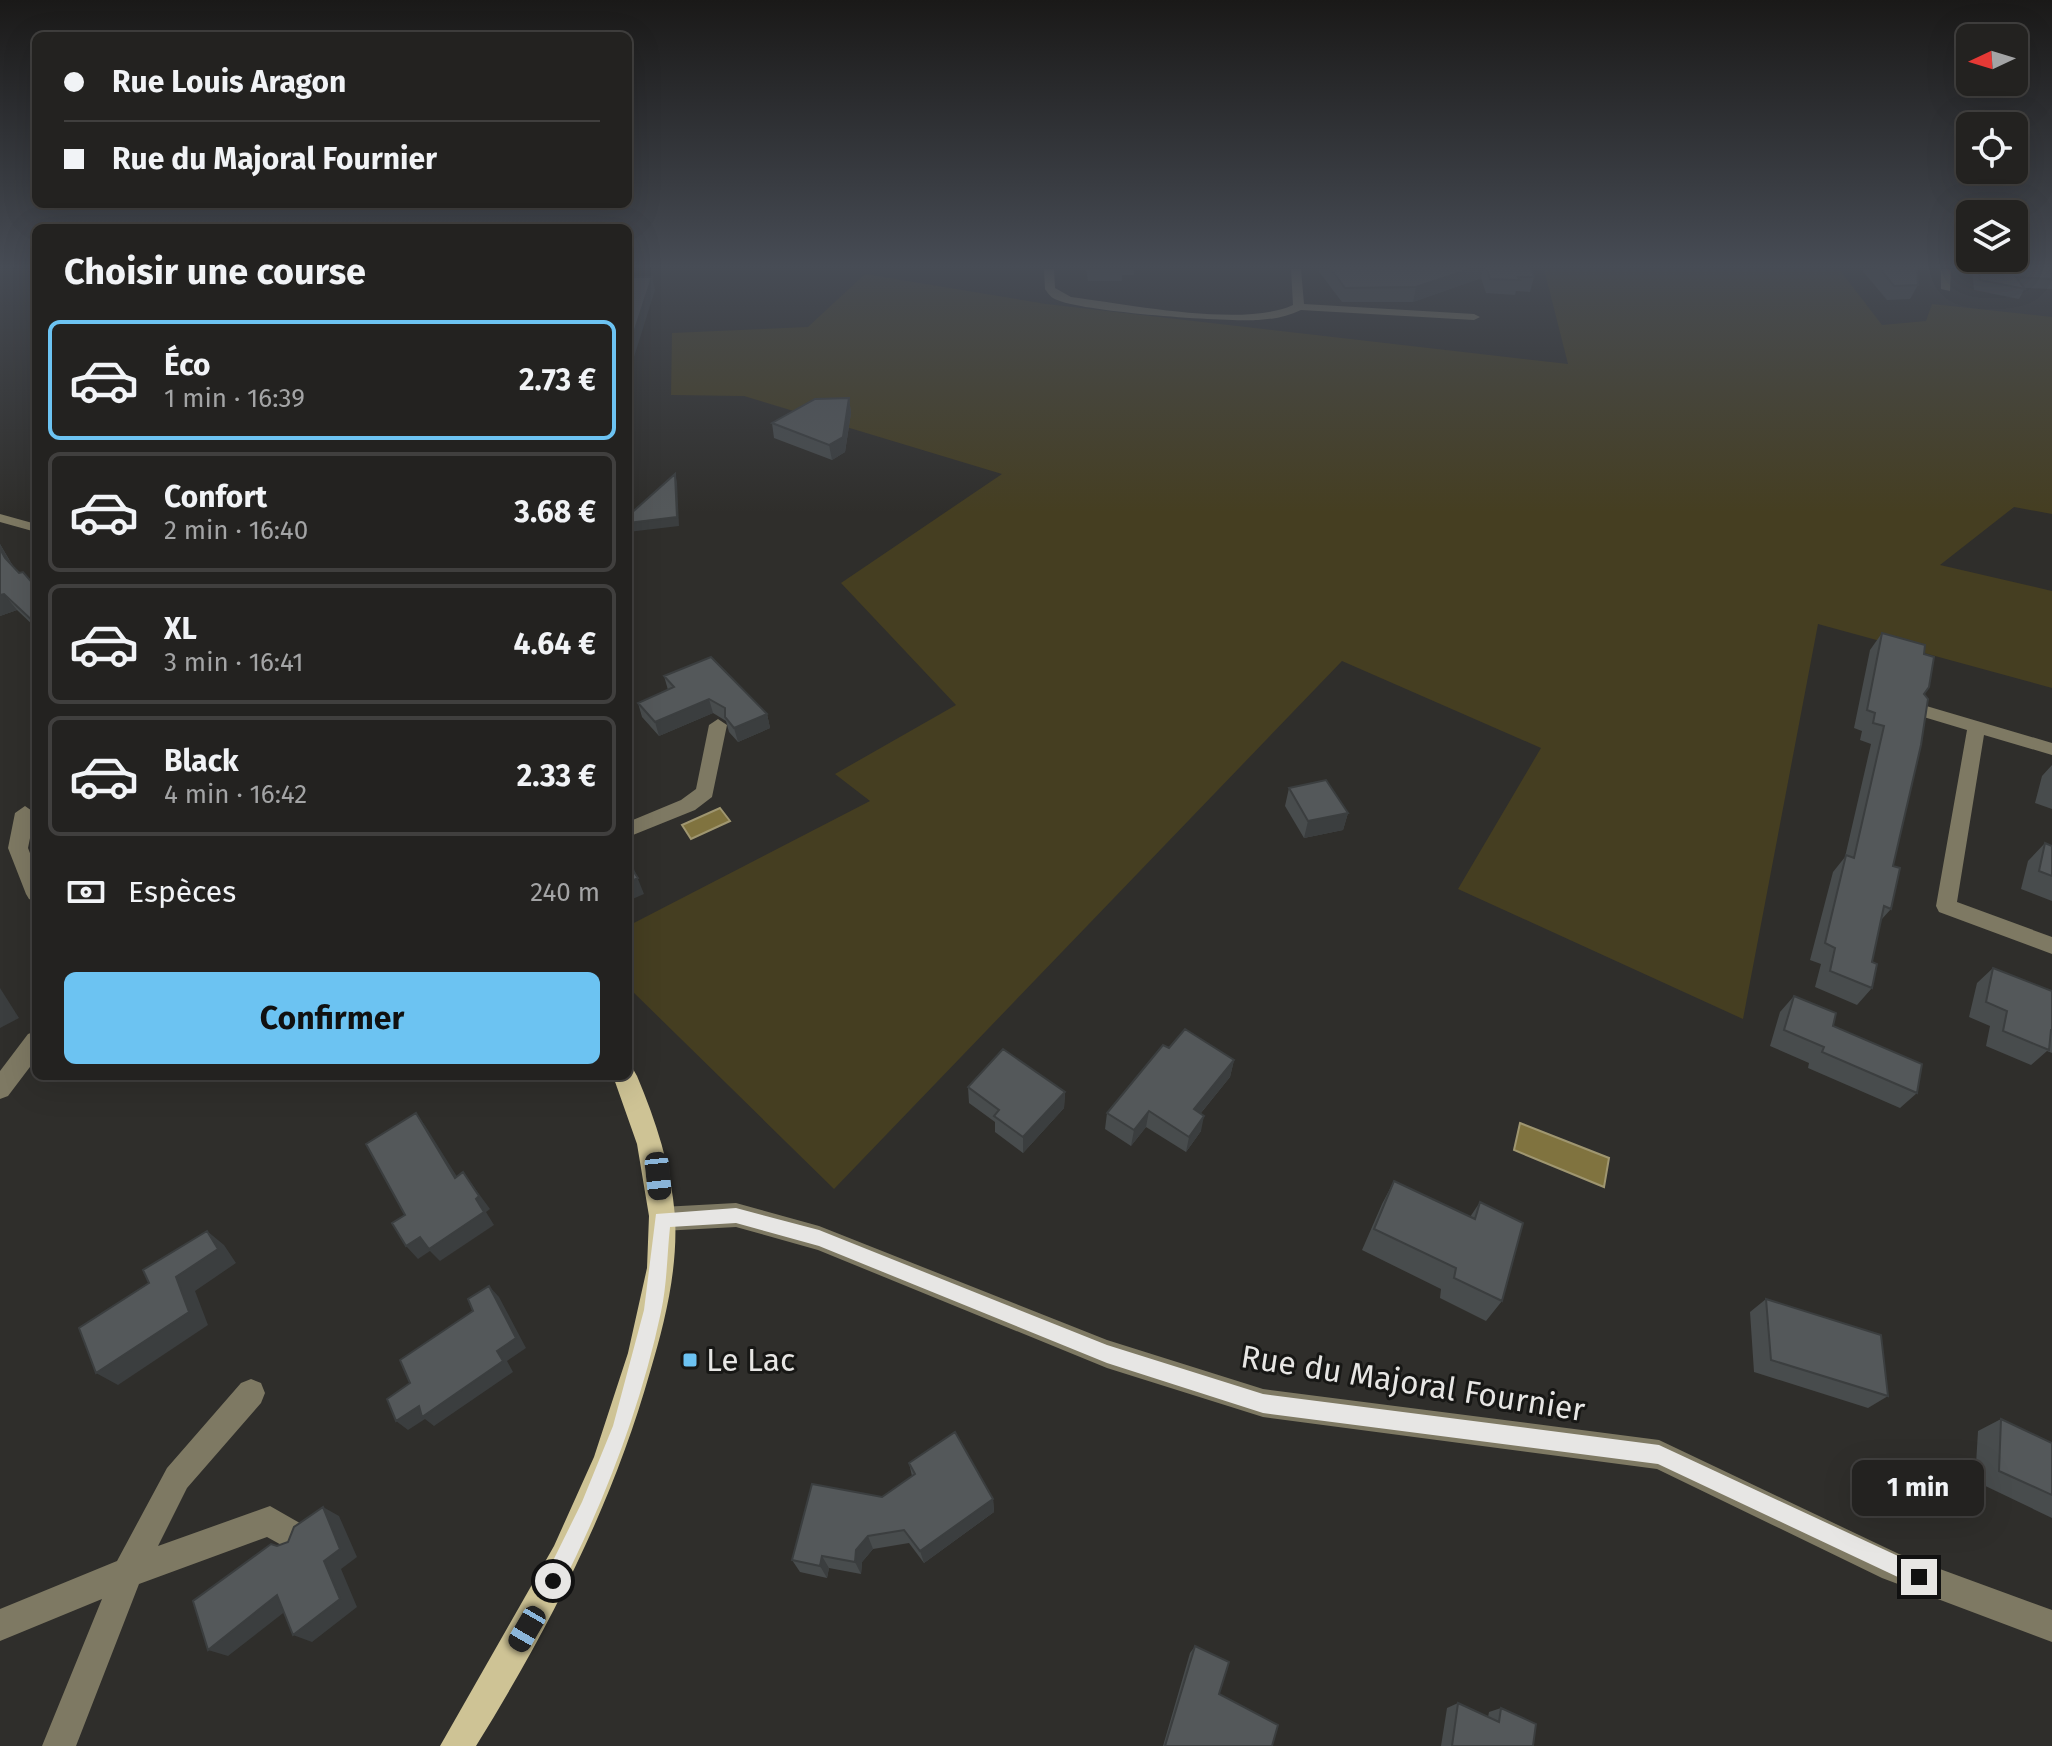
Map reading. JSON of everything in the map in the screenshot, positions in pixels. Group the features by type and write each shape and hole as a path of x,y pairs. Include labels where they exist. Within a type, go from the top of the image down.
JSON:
{"main road":[{"path":"457,1746 541,1606 590,1508 622,1426 653,1310 662,1219 658,1176 650,1141 627,1080"},
{"path":"470,1746 500,1675"}],"street":[{"path":"0,518 32,527"},
{"path":"1923,711 2052,749"},
{"path":"632,828 688,805 705,792 718,725"},
{"path":"1977,726 1946,906 2052,946"},
{"path":"25,813 18,848 32,884"},
{"path":"0,1089 32,1046"},
{"name":"Rue du Majoral Fournier","path":"662,1219 736,1215 819,1238 1107,1354 1263,1403 1659,1455 1893,1567 2052,1626"},
{"path":"59,1746 128,1572 177,1478 251,1393"},
{"path":"0,1625 128,1572 270,1521 294,1537"}],"shaded area":[{"path":"672,350 1450,350 1568,364 1565,350 2052,350 2052,514 2014,507 1940,565 2052,591 2052,688 1818,624 1743,1019 1458,889 1541,748 1342,661 834,1189 632,991 632,924 870,801 835,774 956,705 841,583 1002,474 744,396 671,395"},
{"path":"720,808 730,821 691,839 682,825"},
{"path":"1520,1123 1609,1158 1604,1187 1514,1150"}],"building":[{"path":"849,398 843,437 829,445 772,423 815,399"},
{"path":"675,474 677,517 632,523 632,512"},
{"path":"0,549 19,573 23,572 32,582 32,620 4,594 0,595"},
{"path":"1882,633 1925,645 1924,654 1934,657 1929,687 1924,694 1928,699 1921,745 1893,866 1900,868 1891,909 1884,906 1872,962 1877,964 1872,988 1830,971 1835,948 1825,943 1846,855 1854,858 1884,726 1873,723 1875,713 1867,710"},
{"path":"711,657 767,714 734,728 725,717 725,708 709,699 655,722 638,703 674,687 664,676"},
{"path":"1326,780 1348,813 1308,821 1289,788"},
{"path":"2045,843 2052,846 2052,876 2039,871"},
{"path":"1993,968 2052,991 2049,1050 2003,1031 2007,1011 1986,1002"},
{"path":"1794,996 1836,1013 1833,1026 1922,1064 1917,1093 1822,1052 1824,1047 1784,1030"},
{"path":"1185,1029 1234,1060 1194,1109 1204,1116 1189,1137 1149,1111 1134,1130 1107,1113 1163,1045 1169,1048"},
{"path":"1003,1049 1065,1092 1023,1137 994,1116 999,1110 968,1087"},
{"path":"416,1113 455,1178 463,1172 479,1196 476,1199 484,1212 429,1249 420,1237 406,1246 392,1223 405,1215 366,1144"},
{"path":"1394,1181 1475,1219 1480,1202 1523,1223 1502,1301 1454,1278 1456,1268 1374,1229"},
{"path":"207,1231 218,1249 176,1277 189,1312 96,1373 79,1328 149,1283 143,1270"},
{"path":"489,1286 516,1338 497,1351 503,1361 422,1417 419,1406 396,1421 387,1399 410,1383 400,1360 473,1311 468,1299"},
{"path":"1766,1299 1881,1335 1888,1396 1771,1360"},
{"path":"2001,1419 2052,1443 2052,1495 1999,1471"},
{"path":"955,1432 993,1499 920,1551 904,1530 868,1536 856,1550 855,1562 822,1556 820,1566 792,1560 812,1484 882,1497 915,1474 909,1463"},
{"path":"323,1507 340,1549 324,1561 340,1599 293,1635 277,1595 208,1650 193,1601 271,1544 277,1546 288,1542 294,1527"},
{"path":"1195,1646 1229,1662 1219,1694 1278,1725 1272,1746 1165,1746"},
{"path":"1458,1703 1499,1722 1501,1708 1536,1724 1533,1746 1452,1746"}],"place":[{"name":"Le Lac","path":"690,1360"}],"route":[{"path":"553,1581 590,1508 622,1426 653,1310 662,1219 736,1215 819,1238 1107,1354 1263,1403 1659,1455 1919,1577"}]}
